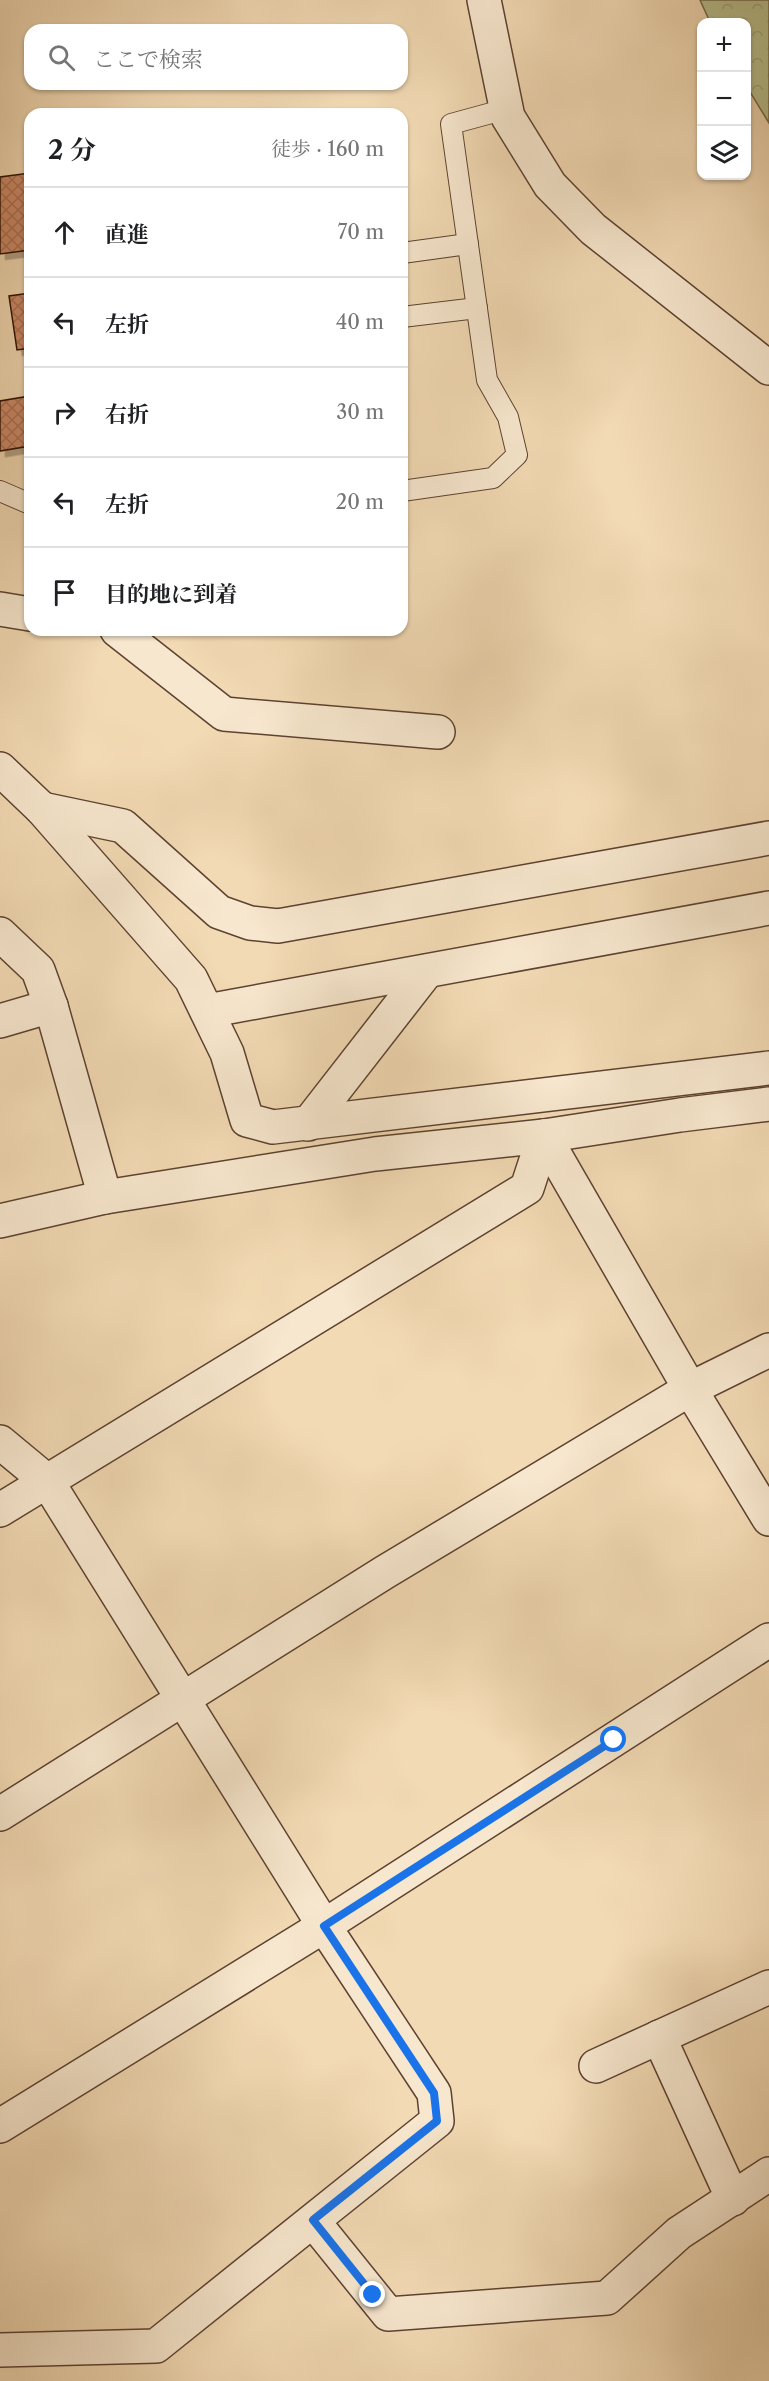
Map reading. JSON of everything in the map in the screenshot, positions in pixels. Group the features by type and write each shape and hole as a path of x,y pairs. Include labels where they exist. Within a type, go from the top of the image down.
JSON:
{"street":[{"path":"484,0 508,117 550,185 593,229 769,368"},
{"path":"0,609 24,613"},
{"path":"125,636 224,714 438,732"},
{"path":"0,769 42,809 191,979 227,1053 248,1120 273,1127 308,1124 769,1068"},
{"path":"42,809 123,826 219,912 250,923 278,926 769,838"},
{"path":"207,1011 769,908"},
{"path":"0,934 38,970 51,1006 105,1197"},
{"path":"308,1124 427,971"},
{"path":"0,1021 51,1006"},
{"path":"600,1088 604,1126"},
{"path":"0,1221 105,1197 375,1154 544,1136 769,1104"},
{"path":"544,1136 690,1389 769,1519"},
{"path":"0,1510 527,1188 544,1136"},
{"path":"0,1814 384,1572 690,1389 769,1350"},
{"path":"0,1442 47,1481 324,1926 434,2093 437,2121 156,2346 0,2350"},
{"path":"0,2126 324,1926 769,1640"},
{"path":"596,2066 769,1987"},
{"path":"659,2037 733,2199"},
{"path":"313,2220 388,2314 607,2298 679,2233 769,2174"}],"lane":[{"path":"408,490 493,478 518,455 508,417 487,380 451,124 506,109"},
{"path":"408,252 468,244"},
{"path":"408,316 477,308"},
{"path":"0,491 24,501"}],"green space":[{"path":"700,0 769,0 769,123 751,94 751,18 708,18"}],"building":[{"path":"24,174 24,251 0,254 0,177"},
{"path":"24,294 24,349 17,350 9,296"},
{"path":"24,397 24,447 0,451 0,401"}],"route":[{"path":"373,2295 313,2220 437,2121 434,2093 324,1926 614,1740"}]}
